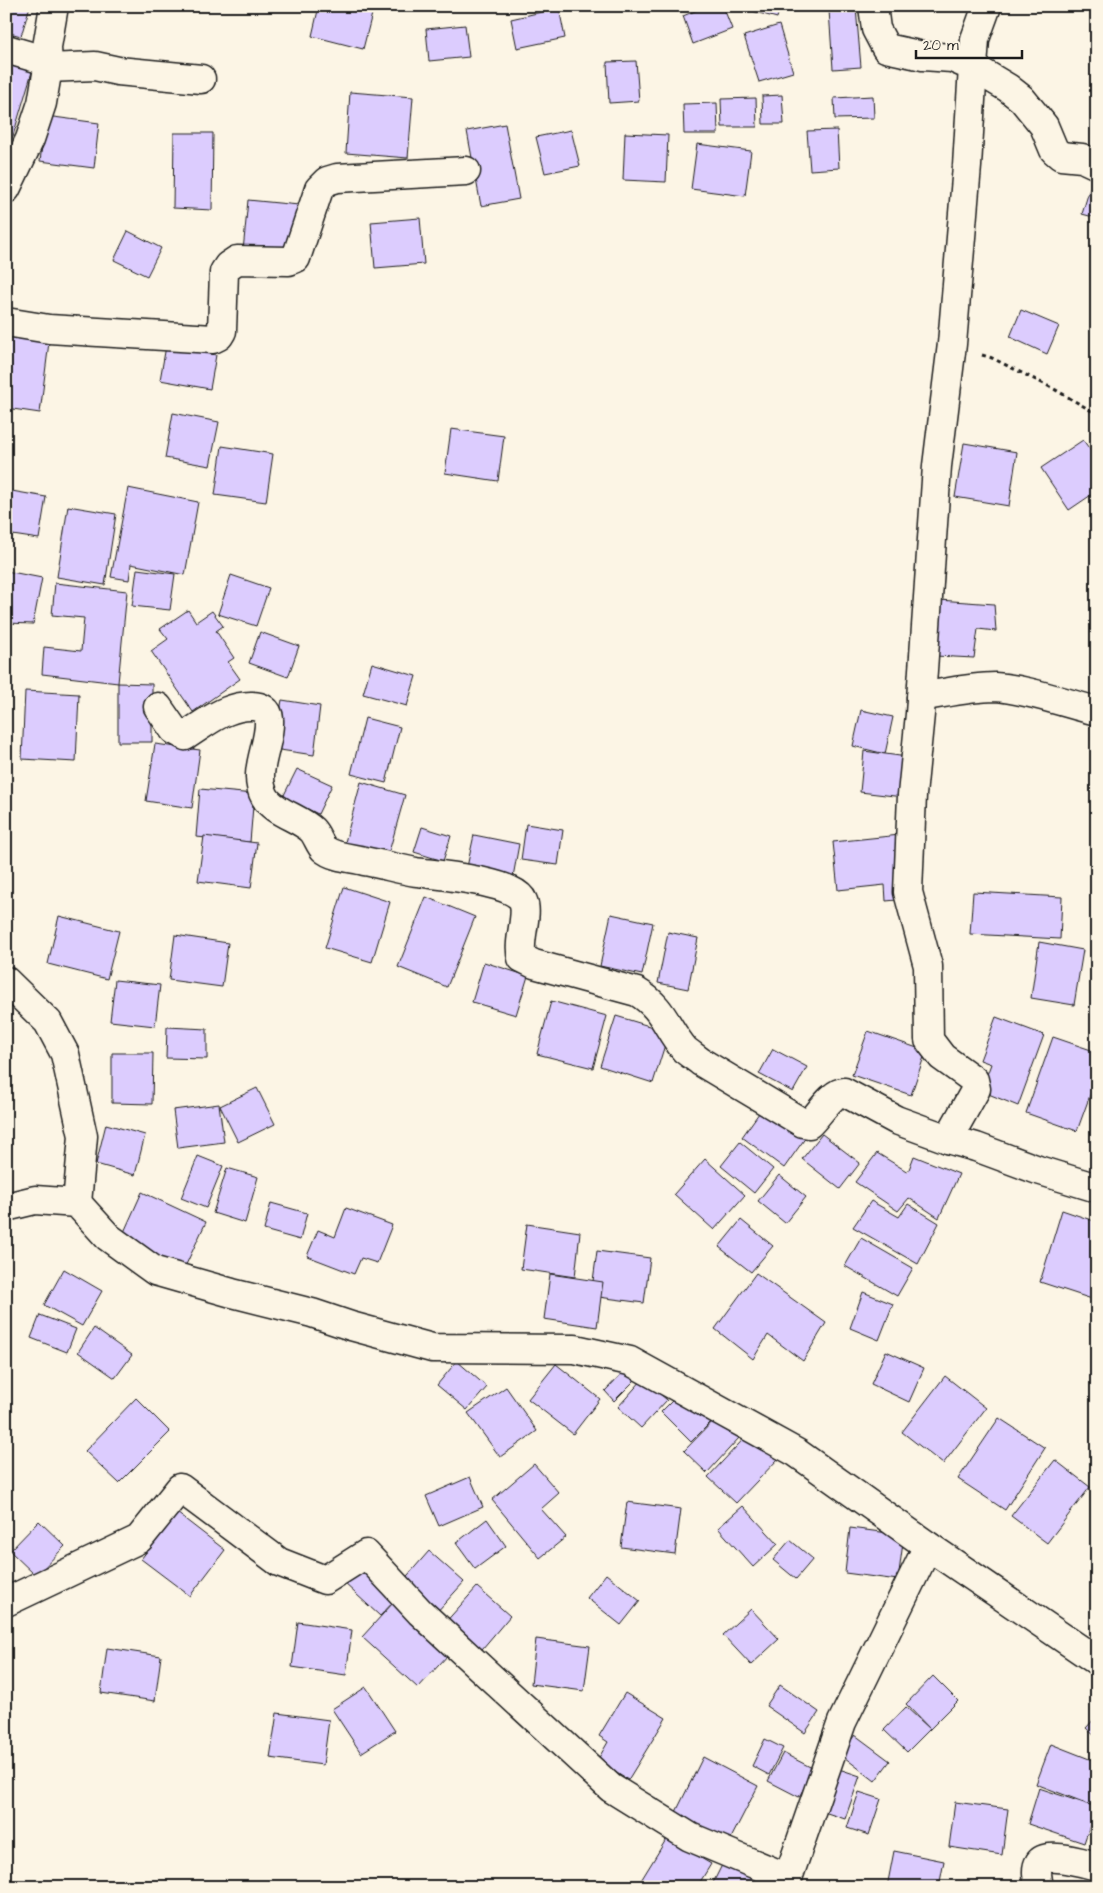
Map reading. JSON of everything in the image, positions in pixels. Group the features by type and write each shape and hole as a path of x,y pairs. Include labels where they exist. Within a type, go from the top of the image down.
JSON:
{"street":[{"path":"6,189 30,139 42,103 48,64 47,47 54,6"},
{"path":"873,6 876,29 886,48 923,56 952,58 973,68 1022,98 1044,126 1054,150 1062,156 1082,158 1097,165"},
{"path":"948,1139 976,1089 976,1084 970,1077 942,1056 929,1040 928,966 908,892 912,795 922,697 937,466 952,344 975,39 987,6"},
{"path":"6,49 48,64 95,66 118,71 201,79"},
{"path":"6,322 49,329 213,339 219,336 222,331 224,272 228,266 237,260 289,261 296,258 319,189 327,180 466,170"},
{"path":"922,697 975,688 997,687 1097,711"},
{"path":"158,707 174,730 185,736 226,711 242,707 259,707 265,710 269,717 269,727 261,759 260,781 266,798 276,807 311,830 325,850 345,857 416,872 471,879 512,890 523,900 524,908 520,945 522,958 534,964 636,992 648,999 659,1010 687,1052 803,1123 809,1124 834,1094 844,1092 896,1120 948,1139 976,1146 1038,1170 1097,1188"},
{"path":"6,981 48,1022 65,1054 83,1136 77,1202"},
{"path":"6,1207 35,1200 77,1202 108,1236 155,1271 312,1313 351,1326 432,1348 575,1349 630,1361 797,1454 1097,1661"},
{"path":"6,1602 139,1539 180,1488 279,1562 325,1580 366,1554 420,1612 611,1788 690,1837 786,1882 842,1722 928,1546"},
{"path":"1040,1887 1037,1868 1039,1862 1044,1857 1097,1866"}],"path":[{"path":"952,344 992,358 1054,389 1097,414"}],"building":[{"path":"6,6 30,6 21,36 6,32"},
{"path":"319,6 374,6 363,49 312,36"},
{"path":"707,6 723,6 732,29 693,44 683,16"},
{"path":"746,6 780,6 777,18 745,9"},
{"path":"559,8 565,38 517,48 511,19"},
{"path":"856,8 861,67 833,69 829,10"},
{"path":"465,25 469,57 429,61 426,29"},
{"path":"779,25 793,72 759,82 744,36"},
{"path":"6,56 34,65 7,156 6,156"},
{"path":"636,61 639,101 609,103 607,62"},
{"path":"350,92 413,97 408,158 346,153"},
{"path":"782,95 784,124 763,124 762,96"},
{"path":"873,96 874,118 835,119 834,98"},
{"path":"756,98 757,127 722,127 721,99"},
{"path":"717,103 718,134 684,134 683,104"},
{"path":"46,116 99,123 94,168 40,161"},
{"path":"505,124 519,199 481,206 467,131"},
{"path":"571,130 580,166 545,173 536,137"},
{"path":"837,130 839,168 810,170 807,131"},
{"path":"174,133 213,133 212,210 173,208"},
{"path":"625,133 668,135 666,182 623,180"},
{"path":"697,144 751,151 745,196 691,189"},
{"path":"1094,175 1097,176 1097,218 1082,214"},
{"path":"248,200 299,205 294,256 243,251"},
{"path":"420,218 424,264 375,268 371,222"},
{"path":"128,231 161,248 147,276 114,260"},
{"path":"1021,310 1059,326 1047,354 1010,337"},
{"path":"6,336 49,342 40,413 6,408"},
{"path":"166,346 216,355 210,389 160,380"},
{"path":"173,413 219,422 210,466 165,458"},
{"path":"451,429 504,436 498,481 445,473"},
{"path":"1083,440 1097,459 1097,491 1069,510 1041,468"},
{"path":"964,443 1017,452 1009,506 955,497"},
{"path":"222,446 273,454 266,502 215,495"},
{"path":"128,488 198,502 185,575 131,564 129,580 111,577"},
{"path":"6,490 46,497 39,539 6,534"},
{"path":"68,506 116,514 105,585 57,577"},
{"path":"137,569 175,574 170,610 132,606"},
{"path":"6,571 42,578 33,624 6,623"},
{"path":"231,575 269,588 256,626 218,614"},
{"path":"55,583 127,591 118,683 42,674 44,647 81,651 84,618 52,615"},
{"path":"939,600 994,604 996,631 978,629 974,658 935,656"},
{"path":"188,610 196,622 212,611 223,626 216,631 234,658 228,662 240,679 193,712 151,651 168,639 160,629"},
{"path":"260,632 299,646 288,677 249,663"},
{"path":"372,663 416,676 407,706 363,694"},
{"path":"118,683 152,684 152,742 118,742"},
{"path":"25,691 79,694 76,762 22,759"},
{"path":"282,700 320,706 314,755 273,749"},
{"path":"861,710 893,717 885,754 853,746"},
{"path":"365,718 400,727 386,783 351,774"},
{"path":"155,744 200,750 192,808 146,801"},
{"path":"864,751 907,757 903,797 860,792"},
{"path":"297,769 332,785 318,814 283,797"},
{"path":"361,782 405,795 387,859 344,846"},
{"path":"200,789 254,794 250,842 196,837"},
{"path":"526,824 563,830 558,865 521,860"},
{"path":"422,827 451,836 443,861 414,852"},
{"path":"474,835 519,844 513,877 467,867"},
{"path":"900,835 907,899 886,901 885,885 838,890 833,842"},
{"path":"204,836 257,843 251,888 198,881"},
{"path":"344,887 390,902 372,962 325,948"},
{"path":"973,892 1062,897 1060,939 970,934"},
{"path":"426,897 475,917 447,987 398,967"},
{"path":"611,914 653,923 642,975 600,966"},
{"path":"59,916 119,931 107,979 48,964"},
{"path":"668,932 698,938 688,989 658,983"},
{"path":"175,935 228,943 222,987 169,980"},
{"path":"1039,942 1083,950 1074,1005 1031,998"},
{"path":"484,962 528,976 516,1015 472,1002"},
{"path":"115,980 160,985 155,1026 110,1021"},
{"path":"551,1001 607,1016 593,1068 537,1054"},
{"path":"616,1016 669,1032 653,1083 600,1066"},
{"path":"996,1017 1044,1035 1018,1106 981,1091 991,1064 980,1060"},
{"path":"167,1027 207,1029 207,1059 166,1058"},
{"path":"868,1031 926,1051 911,1095 852,1075"},
{"path":"1053,1037 1097,1052 1097,1076 1077,1131 1026,1113"},
{"path":"773,1049 807,1067 793,1092 759,1074"},
{"path":"112,1053 153,1053 152,1104 112,1103"},
{"path":"257,1088 275,1124 238,1142 220,1106"},
{"path":"219,1104 224,1142 178,1148 173,1110"},
{"path":"764,1106 806,1137 784,1168 742,1137"},
{"path":"106,1124 145,1135 135,1175 96,1164"},
{"path":"822,1134 860,1163 840,1189 802,1159"},
{"path":"740,1142 773,1169 754,1193 721,1166"},
{"path":"877,1153 908,1172 914,1156 959,1174 939,1218 909,1198 898,1211 855,1182"},
{"path":"198,1156 223,1166 206,1208 181,1198"},
{"path":"705,1159 745,1195 714,1230 674,1194"},
{"path":"227,1168 258,1177 245,1223 213,1213"},
{"path":"779,1175 806,1197 785,1223 758,1201"},
{"path":"142,1192 206,1222 184,1269 120,1241"},
{"path":"871,1201 899,1217 908,1204 939,1223 918,1264 853,1227"},
{"path":"271,1203 307,1213 300,1240 264,1230"},
{"path":"346,1208 392,1225 377,1263 361,1258 354,1274 307,1256 318,1230 335,1237"},
{"path":"1062,1210 1097,1222 1097,1282 1092,1299 1040,1282"},
{"path":"741,1220 773,1246 751,1272 719,1247"},
{"path":"527,1224 580,1232 575,1277 521,1269"},
{"path":"861,1238 913,1268 897,1296 845,1266"},
{"path":"597,1251 650,1258 644,1303 591,1296"},
{"path":"64,1269 102,1291 82,1326 44,1305"},
{"path":"756,1273 826,1323 803,1361 768,1335 753,1359 715,1329"},
{"path":"550,1274 603,1282 597,1327 544,1319"},
{"path":"863,1292 893,1304 879,1340 850,1328"},
{"path":"40,1315 76,1329 67,1352 31,1338"},
{"path":"94,1328 132,1355 115,1378 78,1352"},
{"path":"886,1351 924,1368 909,1402 871,1384"},
{"path":"457,1361 487,1387 467,1410 437,1385"},
{"path":"556,1364 600,1399 573,1434 528,1399"},
{"path":"629,1366 639,1376 614,1401 605,1391"},
{"path":"945,1376 986,1408 943,1464 902,1432"},
{"path":"643,1379 667,1400 641,1428 618,1407"},
{"path":"506,1387 537,1431 500,1457 468,1413"},
{"path":"683,1390 713,1420 691,1442 661,1412"},
{"path":"136,1398 170,1432 119,1483 85,1451"},
{"path":"717,1417 739,1438 707,1473 684,1451"},
{"path":"999,1418 1045,1448 1005,1510 958,1479"},
{"path":"751,1431 779,1458 736,1503 708,1477"},
{"path":"1055,1460 1090,1487 1047,1543 1011,1516"},
{"path":"534,1464 559,1493 541,1509 566,1537 540,1558 492,1500"},
{"path":"470,1477 483,1507 439,1526 426,1496"},
{"path":"627,1502 681,1509 675,1554 621,1547"},
{"path":"743,1506 778,1544 753,1567 718,1528"},
{"path":"177,1513 225,1550 190,1596 141,1559"},
{"path":"487,1519 506,1546 475,1569 456,1543"},
{"path":"39,1521 65,1546 36,1576 10,1551"},
{"path":"850,1528 904,1535 898,1580 845,1573"},
{"path":"790,1540 813,1559 796,1579 773,1560"},
{"path":"429,1551 464,1582 435,1614 401,1583"},
{"path":"365,1561 400,1595 380,1616 344,1583"},
{"path":"606,1574 640,1601 621,1625 587,1598"},
{"path":"477,1587 510,1616 477,1655 443,1625"},
{"path":"393,1603 449,1654 418,1688 362,1637"},
{"path":"751,1609 779,1639 751,1665 723,1635"},
{"path":"298,1622 352,1630 346,1675 292,1667"},
{"path":"536,1639 590,1646 584,1691 531,1684"},
{"path":"107,1648 161,1656 155,1701 101,1693"},
{"path":"933,1676 958,1701 930,1729 906,1704"},
{"path":"780,1685 819,1712 805,1733 766,1706"},
{"path":"366,1687 395,1731 361,1753 332,1709"},
{"path":"625,1693 666,1718 628,1780 597,1761 608,1742 599,1736"},
{"path":"906,1707 930,1729 907,1752 884,1730"},
{"path":"277,1713 329,1720 323,1765 270,1758"},
{"path":"1097,1716 1097,1738 1086,1728"},
{"path":"855,1735 890,1761 875,1781 840,1754"},
{"path":"765,1739 783,1748 769,1775 752,1766"},
{"path":"1051,1744 1097,1762 1097,1789 1091,1805 1036,1784"},
{"path":"783,1753 814,1769 799,1797 768,1781"},
{"path":"703,1757 758,1786 728,1844 674,1816"},
{"path":"827,1765 860,1776 845,1819 812,1808"},
{"path":"1039,1788 1096,1807 1084,1843 1028,1824"},
{"path":"859,1792 881,1799 869,1835 847,1828"},
{"path":"955,1802 1008,1809 1002,1855 949,1847"},
{"path":"667,1838 711,1864 697,1887 647,1887 640,1882"},
{"path":"894,1851 944,1861 939,1887 887,1887"},
{"path":"724,1861 773,1885 772,1887 711,1887"},
{"path":"963,1883 981,1887 961,1887"}]}
